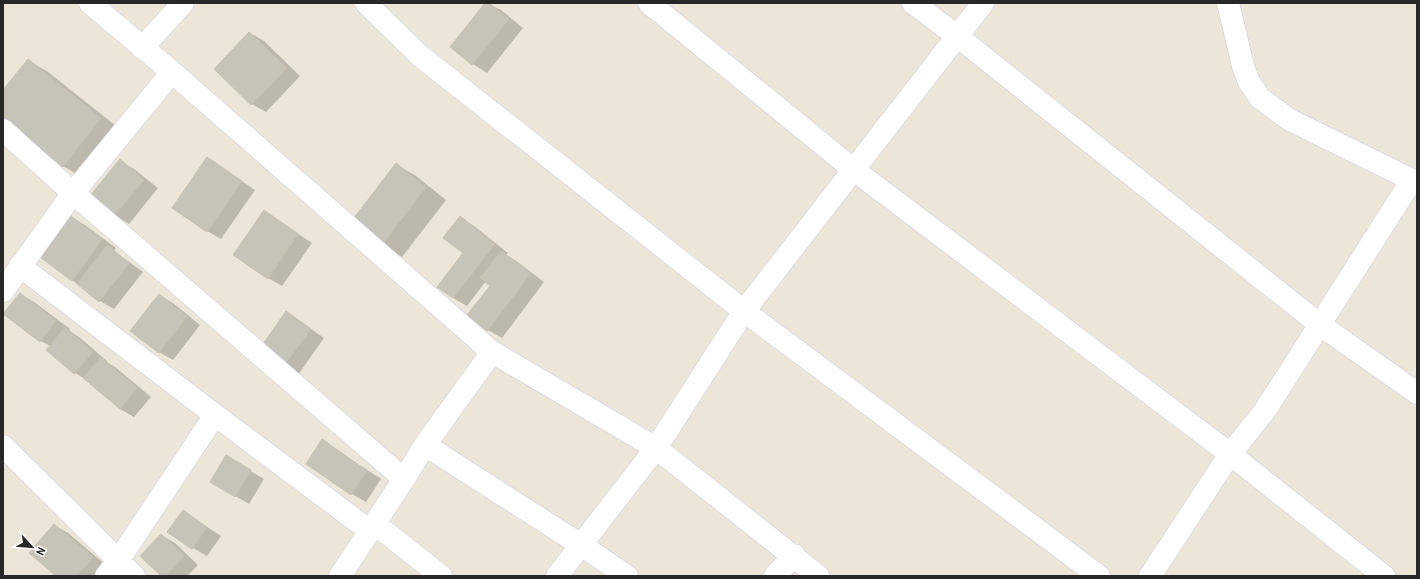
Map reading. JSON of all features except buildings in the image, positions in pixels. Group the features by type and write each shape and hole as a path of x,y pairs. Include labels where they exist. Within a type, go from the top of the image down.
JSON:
{"street":[{"path":"90,3 172,72 492,352 656,448 794,555 818,576"},
{"path":"142,48 183,3"},
{"path":"366,3 419,55 744,311 1099,576"},
{"path":"649,3 854,170 1230,454 1384,576"},
{"path":"913,3 958,36 1319,324 1417,393"},
{"path":"557,576 656,448 744,311 983,3"},
{"path":"1150,576 1230,454 1264,412 1319,324 1415,178 1290,120 1260,98 1249,82 1243,66 1228,3"},
{"path":"3,292 73,193 172,72"},
{"path":"3,130 73,193 404,480"},
{"path":"20,266 215,415 441,576"},
{"path":"340,576 404,480 425,445 492,352"},
{"path":"112,568 215,415"},
{"path":"425,445 627,576"},
{"path":"3,446 112,568 134,576"},
{"path":"775,576 794,555"}]}
